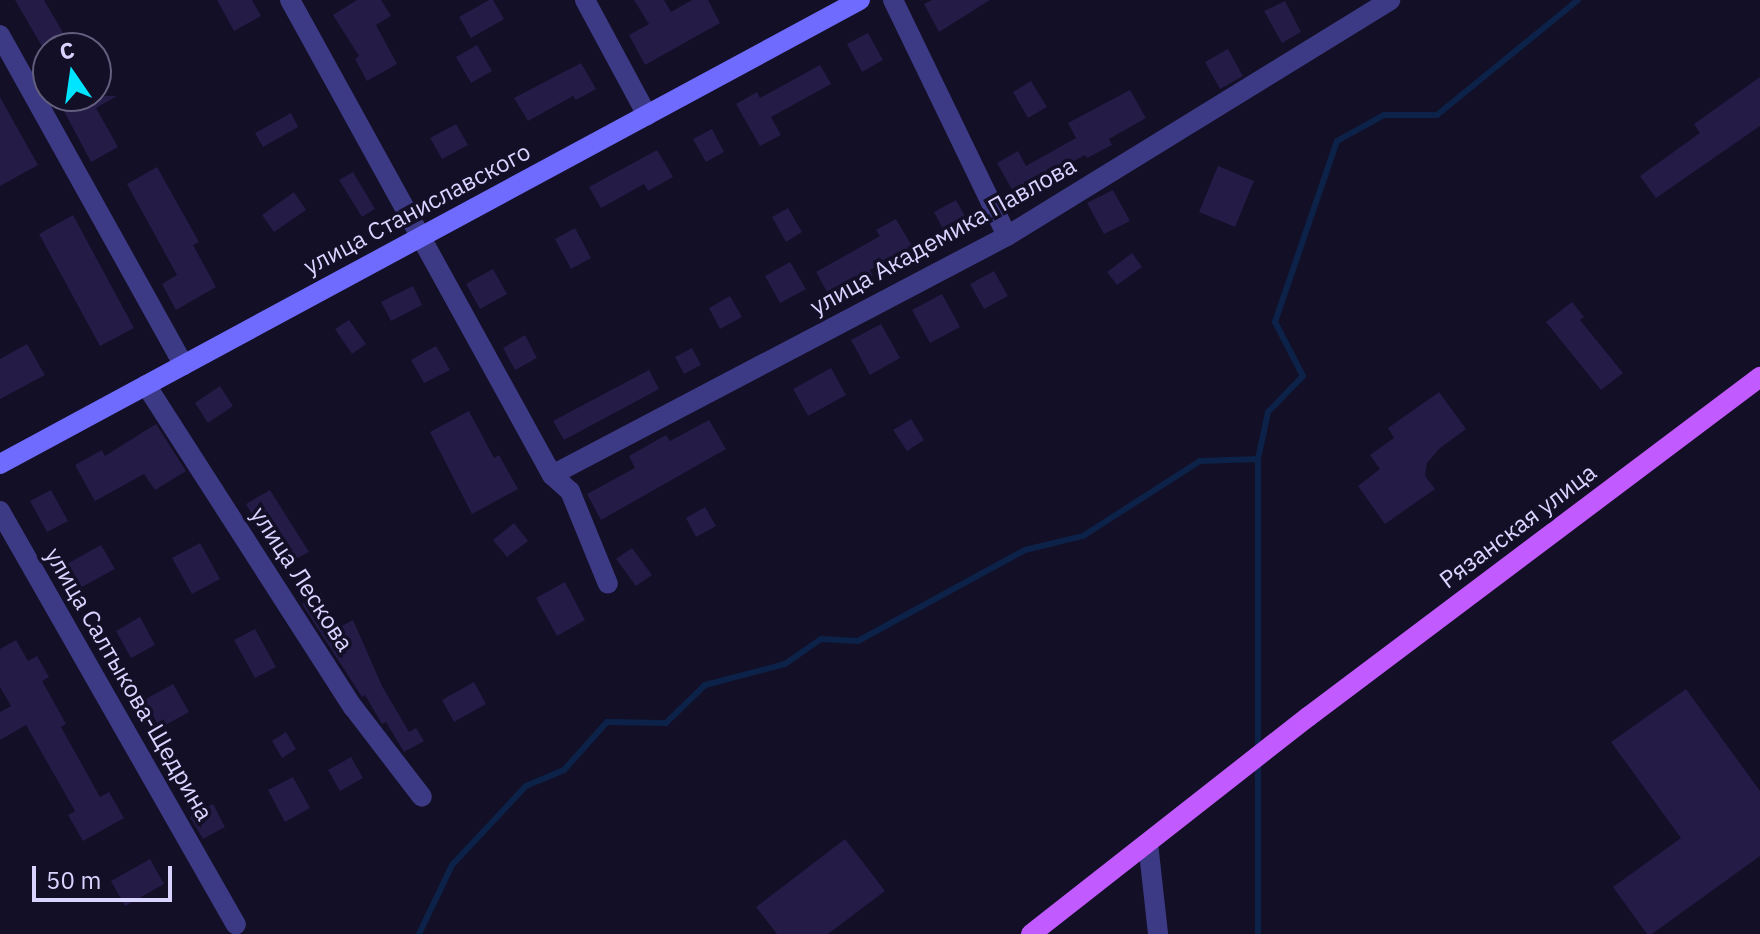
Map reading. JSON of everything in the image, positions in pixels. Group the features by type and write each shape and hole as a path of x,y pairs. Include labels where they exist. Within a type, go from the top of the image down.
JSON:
{"main road":[{"name":"Рязанская улица","path":"1148,843 1308,717 1760,377"},
{"path":"1031,934 1148,843"}],"street":[{"path":"290,0 552,475 570,491 608,584"},
{"path":"585,0 647,115"},
{"name":"улица Станиславского","path":"0,464 860,0"},
{"path":"893,0 1007,236"},
{"name":"улица Академика Павлова","path":"552,475 1007,236 1390,0"},
{"path":"0,35 184,365"},
{"name":"улица Лескова","path":"146,385 353,707 422,797"},
{"name":"улица Салтыкова-Щедрина","path":"0,511 236,924"},
{"path":"1148,843 1158,934"}],"building":[{"path":"15,0 44,0 63,32 34,32"},
{"path":"217,0 252,0 261,16 234,31"},
{"path":"357,0 381,0 391,16 376,25 397,64 367,81 355,59 359,56 333,15"},
{"path":"493,0 504,19 471,38 459,17"},
{"path":"634,0 664,0 671,12 692,0 708,0 720,23 645,65 629,35 649,24"},
{"path":"932,0 990,0 939,32 924,4"},
{"path":"1285,1 1301,32 1282,43 1264,11"},
{"path":"868,33 883,60 862,72 847,44"},
{"path":"477,45 492,71 471,83 456,57"},
{"path":"1228,49 1243,76 1220,89 1205,62"},
{"path":"581,63 596,89 576,100 573,96 528,121 514,98"},
{"path":"820,65 831,84 771,117 781,135 760,146 736,104 757,92 760,98"},
{"path":"1760,77 1760,126 1656,198 1640,176 1700,133 1694,124"},
{"path":"1031,81 1047,107 1028,118 1013,92"},
{"path":"1130,90 1146,118 1109,139 1112,145 1087,158 1085,155 1014,193 997,163 1018,151 1026,166 1076,138 1068,123"},
{"path":"0,97 38,165 0,186"},
{"path":"64,112 98,112 118,147 91,162"},
{"path":"291,113 298,127 263,147 255,133"},
{"path":"456,124 468,145 442,159 430,138"},
{"path":"712,129 724,152 706,162 693,139"},
{"path":"657,150 673,177 648,191 644,184 601,208 589,187"},
{"path":"1218,166 1254,181 1235,227 1199,212"},
{"path":"157,167 199,242 193,245 216,287 176,310 162,284 177,275 127,184"},
{"path":"353,172 375,209 362,217 339,180"},
{"path":"1113,190 1130,221 1104,234 1087,203"},
{"path":"294,192 306,210 274,232 262,215"},
{"path":"956,200 969,223 946,235 934,212"},
{"path":"788,208 802,232 786,242 772,217"},
{"path":"73,215 134,328 100,346 39,234"},
{"path":"896,219 912,246 870,270 873,276 831,299 816,272 880,236 876,230"},
{"path":"575,228 591,258 571,269 555,239"},
{"path":"1132,253 1142,267 1117,285 1107,272"},
{"path":"790,262 806,289 780,303 765,276"},
{"path":"493,269 507,294 480,309 466,284"},
{"path":"994,271 1008,296 984,309 970,284"},
{"path":"413,286 422,305 391,321 381,302"},
{"path":"942,294 960,327 930,343 912,310"},
{"path":"730,296 742,317 720,329 709,308"},
{"path":"1572,302 1584,317 1580,320 1623,373 1601,390 1546,322"},
{"path":"349,320 366,344 352,354 335,329"},
{"path":"881,324 900,358 870,375 851,340"},
{"path":"525,335 537,358 515,370 503,348"},
{"path":"27,344 45,375 0,399 0,359"},
{"path":"436,346 450,370 424,383 411,360"},
{"path":"692,348 701,365 684,374 675,357"},
{"path":"831,368 846,395 808,416 793,389"},
{"path":"649,370 659,389 564,440 553,421"},
{"path":"220,386 233,406 208,423 195,403"},
{"path":"1439,392 1466,429 1440,448 1427,463 1425,476 1435,489 1385,524 1358,486 1380,469 1370,455 1394,438 1388,428"},
{"path":"469,411 494,458 499,455 518,489 472,514 430,432"},
{"path":"911,419 924,440 907,451 893,430"},
{"path":"709,420 726,449 601,520 587,494 635,468 629,456 666,435 670,441"},
{"path":"156,424 186,471 155,490 144,474 95,501 75,465 102,450 105,456"},
{"path":"51,490 68,521 47,532 30,501"},
{"path":"270,490 309,552 282,566 246,504"},
{"path":"705,507 716,526 696,537 686,518"},
{"path":"514,523 528,541 507,557 493,540"},
{"path":"200,543 220,579 192,594 172,558"},
{"path":"101,545 115,569 78,589 65,565"},
{"path":"632,548 652,575 636,586 616,559"},
{"path":"565,582 585,620 557,636 536,598"},
{"path":"321,593 340,627 353,620 382,686 409,732 416,728 424,741 404,752 386,722 382,724 365,695 362,697 302,604"},
{"path":"140,617 155,645 131,658 116,631"},
{"path":"255,629 276,667 255,678 234,640"},
{"path":"16,640 28,661 37,656 49,677 42,681 66,724 61,727 100,797 109,792 124,818 83,841 68,815 75,811 26,725 0,740 0,712 11,706 0,687 0,649"},
{"path":"474,682 486,704 454,722 442,700"},
{"path":"173,684 189,712 160,728 144,700"},
{"path":"1686,689 1760,791 1760,856 1652,934 1647,934 1613,887 1681,838 1611,742"},
{"path":"286,732 296,749 282,758 272,741"},
{"path":"351,757 363,778 340,791 328,770"},
{"path":"293,777 310,808 285,822 268,790"},
{"path":"213,804 225,827 203,839 190,817"},
{"path":"845,839 885,891 828,934 777,934 756,907"},
{"path":"150,859 164,884 125,906 111,881"}],"waterway":[{"path":"419,934 452,865 526,786 564,770 607,722 666,723 705,685 785,664 821,639 858,641 1025,550 1083,536 1200,461 1258,459 1268,412 1303,376 1275,322 1337,141 1384,115 1437,115 1578,0"},
{"path":"1258,459 1258,750"},
{"path":"1258,762 1258,934"}]}
